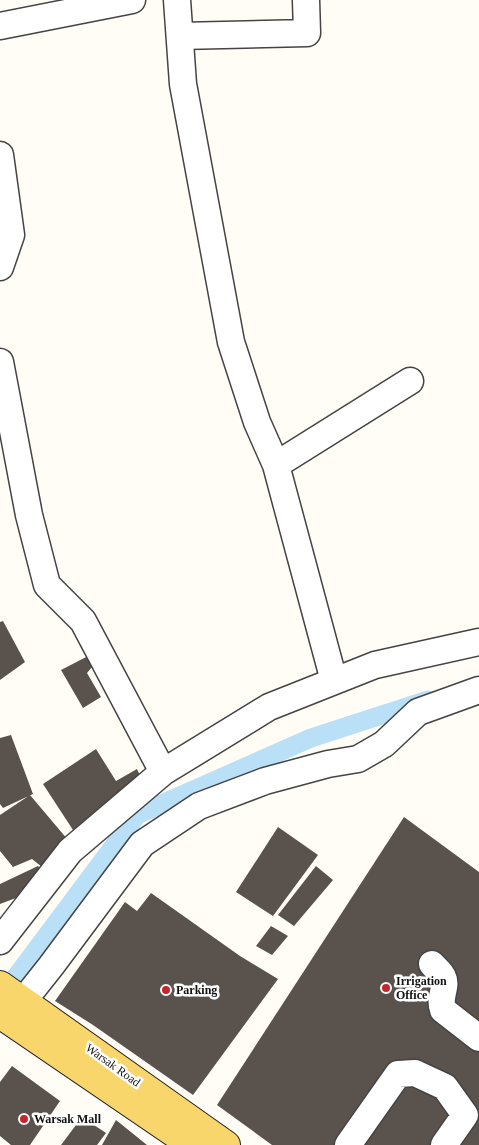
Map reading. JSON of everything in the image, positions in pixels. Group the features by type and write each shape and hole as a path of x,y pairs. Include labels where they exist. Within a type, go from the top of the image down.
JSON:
{"main road":[{"name":"Warsak Road","path":"7,1008 192,1145"},
{"name":"Warsak Road","path":"7,1008 226,1145"}],"street":[{"path":"0,26 132,0"},
{"path":"177,0 183,84 231,342 257,422 276,465 334,681"},
{"path":"180,36 307,34 306,0"},
{"path":"0,154 11,235 0,267"},
{"path":"0,362 29,515 47,585 83,621 163,772"},
{"path":"276,465 410,381"},
{"path":"0,941 70,851 163,772 269,707 376,664 479,642"},
{"path":"7,1008 51,966 142,844 199,806 264,781 328,764 358,759 384,744 418,712 479,690"},
{"path":"432,964 443,976 445,984 440,1003 443,1010 479,1038"},
{"path":"348,1145 398,1074 415,1073 445,1087 465,1115 444,1145"}],"building":[{"path":"3,621 25,662 0,680 0,622"},
{"path":"92,654 97,661 87,673 101,697 83,708 61,670"},
{"path":"11,735 33,794 3,808 0,804 0,738"},
{"path":"96,749 116,781 137,769 143,782 73,830 43,784"},
{"path":"30,795 68,840 47,871 32,859 13,867 0,851 0,815"},
{"name":"Irrigation Office","path":"404,817 479,872 479,1145 272,1145 217,1105"},
{"path":"278,827 318,855 273,916 236,892"},
{"path":"38,866 53,884 0,904 0,884"},
{"path":"316,866 333,880 294,926 278,915"},
{"name":"Parking","path":"151,893 240,956 278,979 193,1095 93,1025 55,1001 125,902 137,911"},
{"path":"271,926 288,936 272,955 256,946"},
{"name":"Warsak Mall","path":"12,1066 60,1101 30,1145 11,1145 0,1136 0,1082"},
{"path":"82,1117 106,1133 97,1145 61,1145"},
{"path":"116,1120 147,1145 102,1145"}],"waterway":[{"path":"0,998 137,815 311,738 428,700"}],"place":[{"name":"Irrigation Office","path":"386,988"},
{"name":"Parking","path":"166,990"},
{"name":"Warsak Mall","path":"24,1119"}]}
